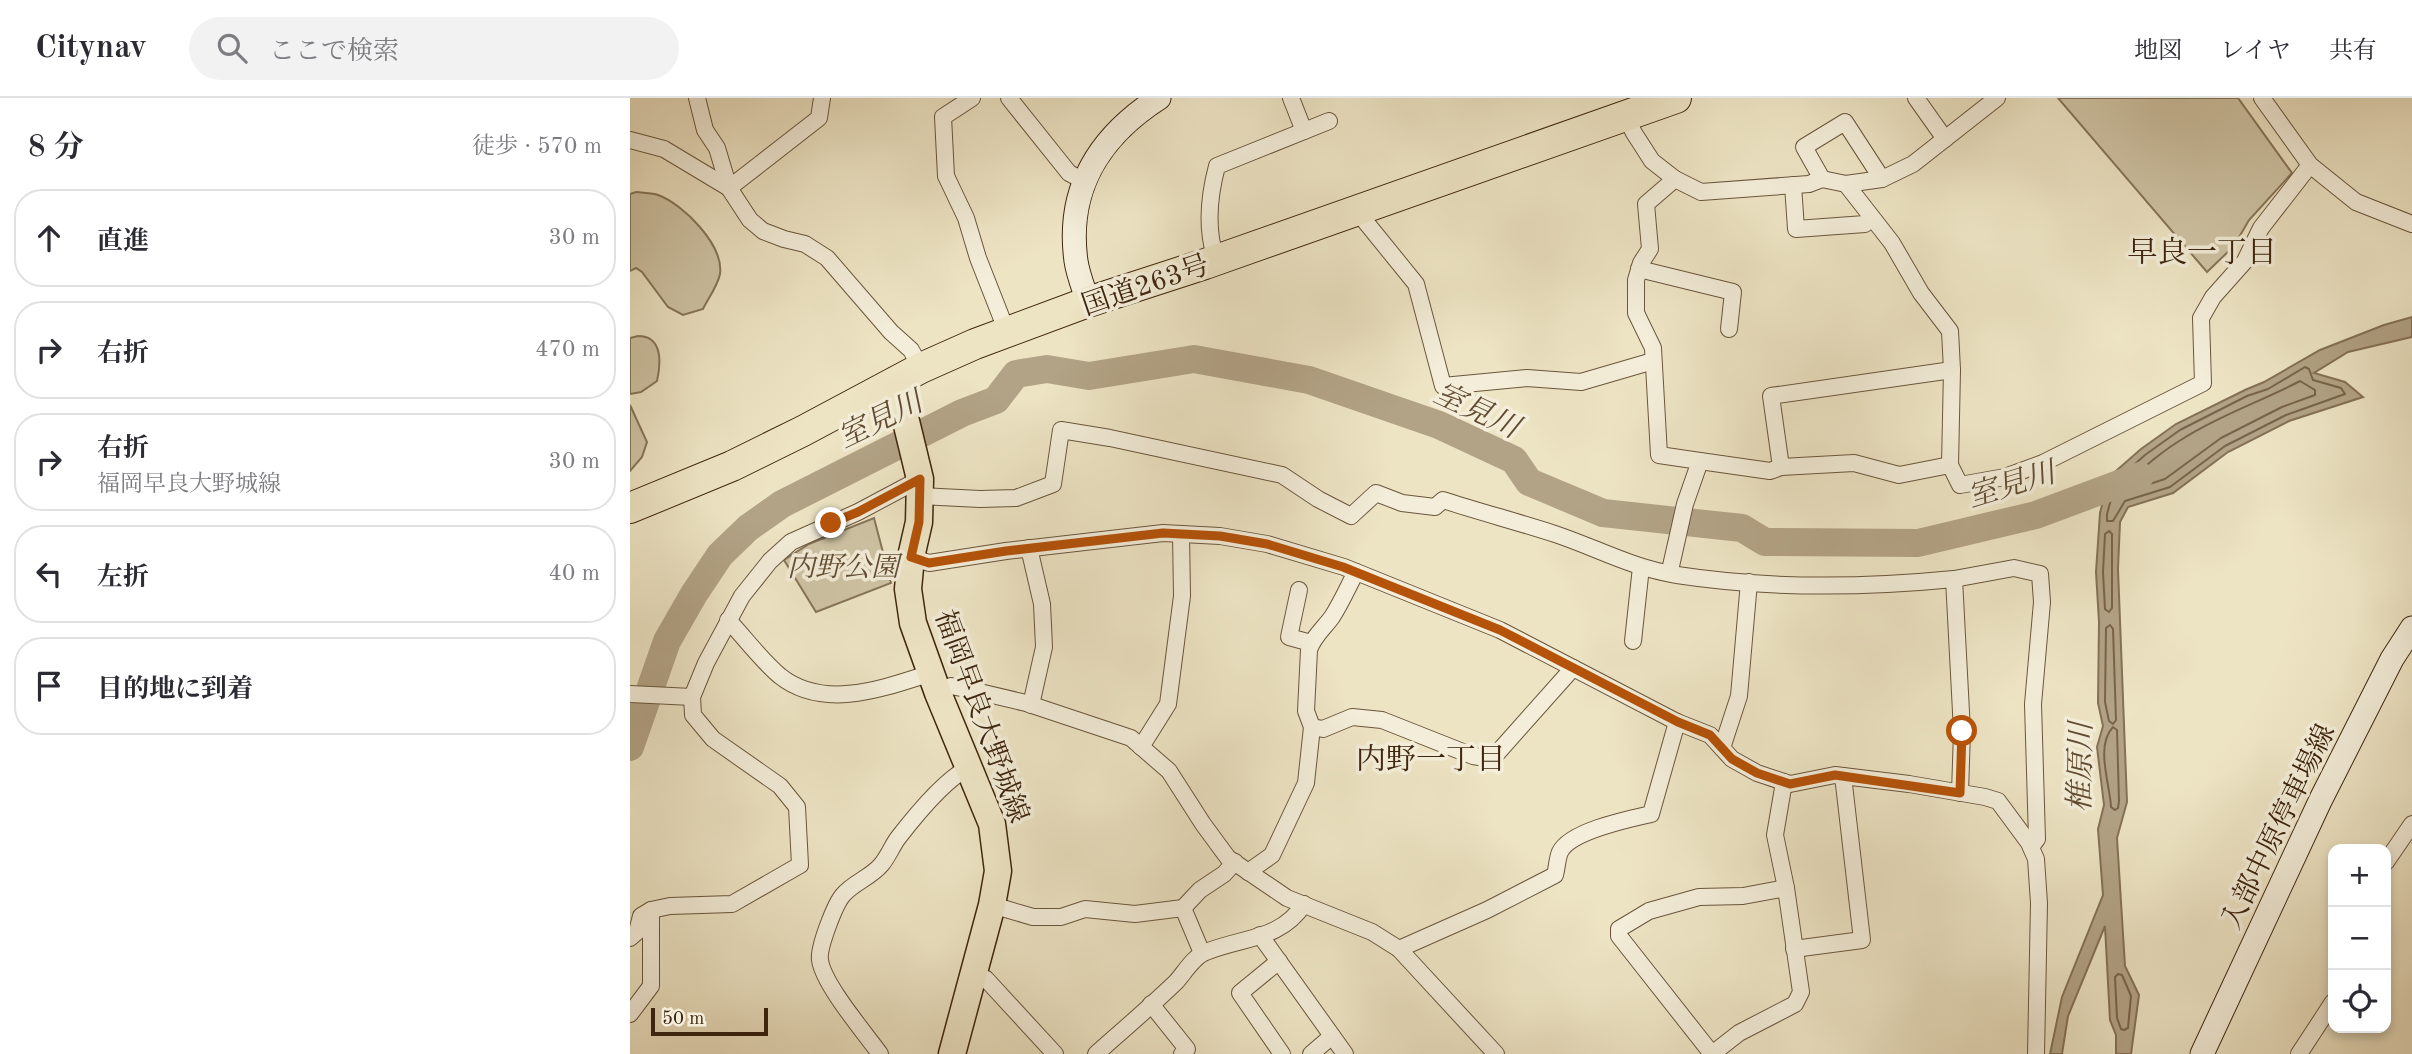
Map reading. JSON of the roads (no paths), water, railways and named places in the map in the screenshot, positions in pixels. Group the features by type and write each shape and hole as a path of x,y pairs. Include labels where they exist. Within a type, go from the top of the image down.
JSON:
{"highway":[{"name":"国道263号","path":"630,508 732,466 909,374 1007,332 1676,98"}],"main road":[{"path":"1088,302 1076,261 1075,243 1084,181 1100,150 1111,137 1134,115 1159,98"},
{"name":"福岡早良大野城線","path":"909,374 920,487 919,522 911,557 908,589 913,623 992,824 998,872 975,973 952,1054"},
{"name":"入部中原停車場線","path":"2202,1054 2321,799 2392,659 2412,628"}],"street":[{"path":"697,98 705,130 717,148 729,188 750,220 762,231 805,244 827,258 883,323 911,350 909,374"},
{"path":"729,188 819,118 822,98"},
{"path":"972,98 943,117 946,176 966,218 978,258 1007,332"},
{"path":"1009,98 1069,173 1084,181"},
{"path":"1291,98 1304,131"},
{"path":"1916,98 1945,139"},
{"path":"1626,117 1651,161 1675,179 1700,192 1809,184 1822,179 1846,184 1882,179 1913,164 1997,98"},
{"path":"2262,98 2310,164 2357,202 2412,224"},
{"path":"1216,260 1212,249 1210,194 1217,166 1329,121"},
{"path":"1822,179 1804,147 1845,122 1882,179"},
{"path":"630,140 664,149 729,188"},
{"path":"1846,184 1892,243 1921,293 1950,331 1950,466 1960,485 2005,477 2043,463 2203,383 2201,318 2213,297 2245,261 2262,228 2310,164"},
{"path":"1675,179 1646,204 1650,249 1636,280 1636,313 1653,348 1659,455 1770,471 1781,467 1854,463 1899,475 1950,466"},
{"path":"1793,185 1796,229 1865,224 1871,216"},
{"path":"1356,210 1416,284 1443,386 1527,378 1581,382 1653,362"},
{"path":"1639,269 1733,292 1729,329"},
{"path":"1781,467 1771,396 1952,370"},
{"path":"630,938 637,932 641,916 652,910 670,906 732,904 800,865 797,807 780,786 713,739 693,715 692,697 728,620 742,596 770,561 791,542 920,487 980,499 1016,498 1053,484 1061,430 1282,475 1318,499 1351,516 1376,493 1402,503 1435,507 1443,500 1558,535 1627,564 1676,575 1794,586 1885,586 2014,569 2040,574 2042,602 2033,704 2036,839 2031,847"},
{"path":"1671,566 1685,504 1700,461"},
{"path":"911,557 929,563 1029,548 1163,533 1220,536 1267,544 1356,572 1500,630 1678,722 1710,735 1732,759 1757,773 1790,784 1835,775 1960,793 1998,802 2031,847 2036,859 2039,903 2036,1054"},
{"path":"1141,747 1168,704 1182,596 1181,534"},
{"path":"1029,548 1042,604 1044,647 1031,705"},
{"path":"1633,641 1641,567"},
{"path":"1248,873 1272,855 1306,783 1312,727 1306,711 1311,643 1331,618 1356,572"},
{"path":"1954,579 1962,731 1960,793"},
{"path":"1722,748 1739,696 1749,582"},
{"path":"1298,590 1289,637 1311,643"},
{"path":"728,620 781,676 812,693 869,692 935,683 1031,705 1130,738 1168,771 1228,858 1287,898 1372,932 1399,949 1496,1054"},
{"path":"1312,727 1323,729 1352,718 1382,720 1473,756 1492,759 1573,668"},
{"path":"630,694 692,697"},
{"path":"1399,949 1486,910 1555,874 1560,851 1582,834 1651,814 1678,722"},
{"path":"880,1054 840,1001 821,964 819,957 824,936 843,895 880,866 899,837 938,792 957,773 970,767"},
{"path":"1794,949 1862,940 1843,776"},
{"path":"1784,782 1775,835 1786,888 1801,992 1795,1004 1739,1033 1712,1054 1619,936 1619,929 1649,911 1699,897 1742,896 1786,888"},
{"path":"2391,855 2412,824"},
{"path":"992,905 1042,917 1061,917 1085,909 1135,914 1183,908 1200,890 1224,874 1235,862"},
{"path":"1096,1054 1114,1048 1202,953 1277,930 1295,918 1304,904"},
{"path":"1183,908 1202,953"},
{"path":"630,1014 651,986 652,910"},
{"path":"1260,935 1345,1054"},
{"path":"1279,961 1240,993 1282,1054"},
{"path":"975,973 986,979 1055,1054"},
{"path":"1152,1004 1187,1049 1182,1054"},
{"path":"2299,1054 2328,1010"},
{"path":"1311,1054 1332,1036"}],"water":[{"path":"2412,317 2412,337 2348,352 2314,373 2345,382 2363,397 2289,421 2228,452 2173,493 2128,507 2120,522 2118,569 2127,802 2117,838 2125,966 2139,995 2131,1054 2116,1054 2116,1035 2110,1020 2105,926 2068,1016 2062,1054 2050,1054 2062,997 2103,895 2098,829 2104,805 2097,747 2103,726 2098,703 2099,622 2096,572 2100,513 2109,477 2141,449 2176,424 2264,382 2320,350"}],"waterway":[{"name":"室見川","path":"630,747 667,641 720,555 748,528 782,504 962,413 996,400 1016,374 1047,369 1089,376 1194,359 1309,380 1439,425 1514,460 1529,482 1603,513 1742,528 1765,542 1918,543 2036,515 2140,476"}],"district":[{"name":"早良一丁目","path":"2202,252"},
{"name":"内野一丁目","path":"1431,759"}],"park label":[{"name":"内野公園","path":"843,566"}],"water label":[{"name":"椎原川","path":"2080,767"}]}
